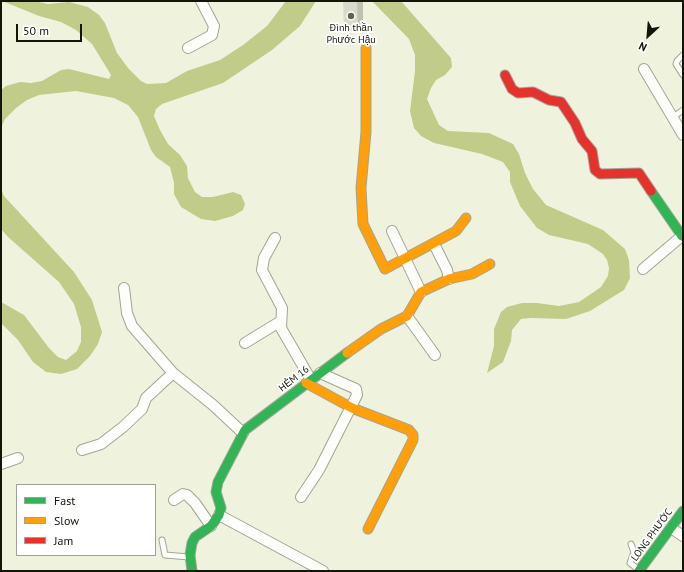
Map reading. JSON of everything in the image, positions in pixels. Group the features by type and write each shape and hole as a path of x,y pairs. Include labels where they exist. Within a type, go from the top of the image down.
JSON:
{"street":[{"path":"188,48 212,35 214,26 201,1"},
{"path":"366,48 366,132 361,188 363,224 385,269 456,231 463,224 466,218"},
{"path":"644,69 683,135"},
{"path":"505,75 512,89 518,94 533,92 549,100 561,102 575,123 582,139 592,151 595,170 600,174 612,175 639,173 683,235 643,269"},
{"path":"392,230 421,292"},
{"path":"275,238 264,258 262,270 282,308 281,328 309,381 352,408 409,430 413,435 414,440 368,529"},
{"path":"434,244 447,270 449,279"},
{"path":"434,355 407,316 421,292 449,279 472,274 490,264"},
{"path":"124,288 126,313 132,326 173,373 213,405 243,432"},
{"name":"HẺM 16","path":"219,515 221,508 216,492 218,482 243,432 309,381 381,329 407,316"},
{"path":"245,343 281,322"},
{"path":"82,450 101,444 123,427 142,409 146,398 173,373"},
{"path":"301,497 319,470 352,408 357,395 356,389 320,373"},
{"path":"1,464 18,458"},
{"path":"174,500 183,494 187,495 195,503 211,526"},
{"name":"LONG PHƯỚC","path":"639,571 683,511"},
{"path":"192,571 190,557 192,543 196,537 211,526 219,515 323,571"},
{"path":"671,528 683,536"}],"lane":[{"path":"683,55 676,64 683,75"},
{"path":"673,117 683,110"},
{"path":"162,540 165,555 190,557"},
{"path":"631,544 634,552 630,563 639,571"}],"shaded area":[{"path":"2,1 34,1 48,4 69,2 88,7 99,15 105,23 117,53 128,68 141,81 147,84 166,83 187,71 220,60 243,45 267,26 286,1 316,1 300,26 272,50 223,83 162,104 156,109 154,116 160,130 168,144 180,155 187,166 188,178 195,192 202,197 213,197 233,192 241,195 245,204 243,210 233,216 215,221 201,219 181,207 174,194 174,183 170,167 156,157 151,150 138,117 128,105 114,98 76,91 39,95 27,100 16,108 5,119 1,128 1,90 6,86 20,82 31,83 42,81 61,70 69,69 109,79 111,75 92,44 76,30 61,22 39,16"},
{"path":"372,1 401,1 451,58 452,67 445,75 436,80 427,99 439,125 448,131 489,133 513,144 519,154 525,173 533,189 546,205 603,230 625,249 629,260 630,278 624,290 590,311 566,319 521,319 512,330 511,341 503,362 487,373 494,346 494,329 501,312 507,307 522,303 537,303 559,306 579,302 601,287 608,276 609,268 607,260 603,254 588,244 549,235 537,228 520,206 510,182 510,172 503,162 482,154 434,143 421,136 414,128 410,111 415,71 415,55 409,39"},
{"path":"1,189 4,196 74,272 92,300 102,332 98,344 90,356 77,369 61,374 46,372 33,362 18,340 1,323 1,302 24,315 49,348 58,357 66,360 77,351 81,342 81,327 74,304 59,282 1,229"}],"building":[{"name":"Đình thần Phước Hậu","path":"343,1 357,1 358,30 344,31"}],"traffic: fast":[{"path":"651,191 682,236"},
{"path":"192,571 190,555 192,543 195,537 211,526 219,515 221,508 216,492 218,482 245,430 347,353"},
{"path":"639,571 683,511"}],"traffic: slow":[{"path":"366,48 366,132 361,188 363,224 385,269 456,231 466,218"},
{"path":"347,353 381,329 407,316 421,292 449,279 472,274 490,264"},
{"path":"306,383 352,408 409,430 413,435 413,440 368,529"}],"traffic: jam":[{"path":"505,75 512,89 518,93 533,92 549,100 561,102 575,123 582,139 592,151 595,170 600,174 639,173 651,191"}],"place":[{"name":"Đình thần Phước Hậu","path":"351,16"}]}
